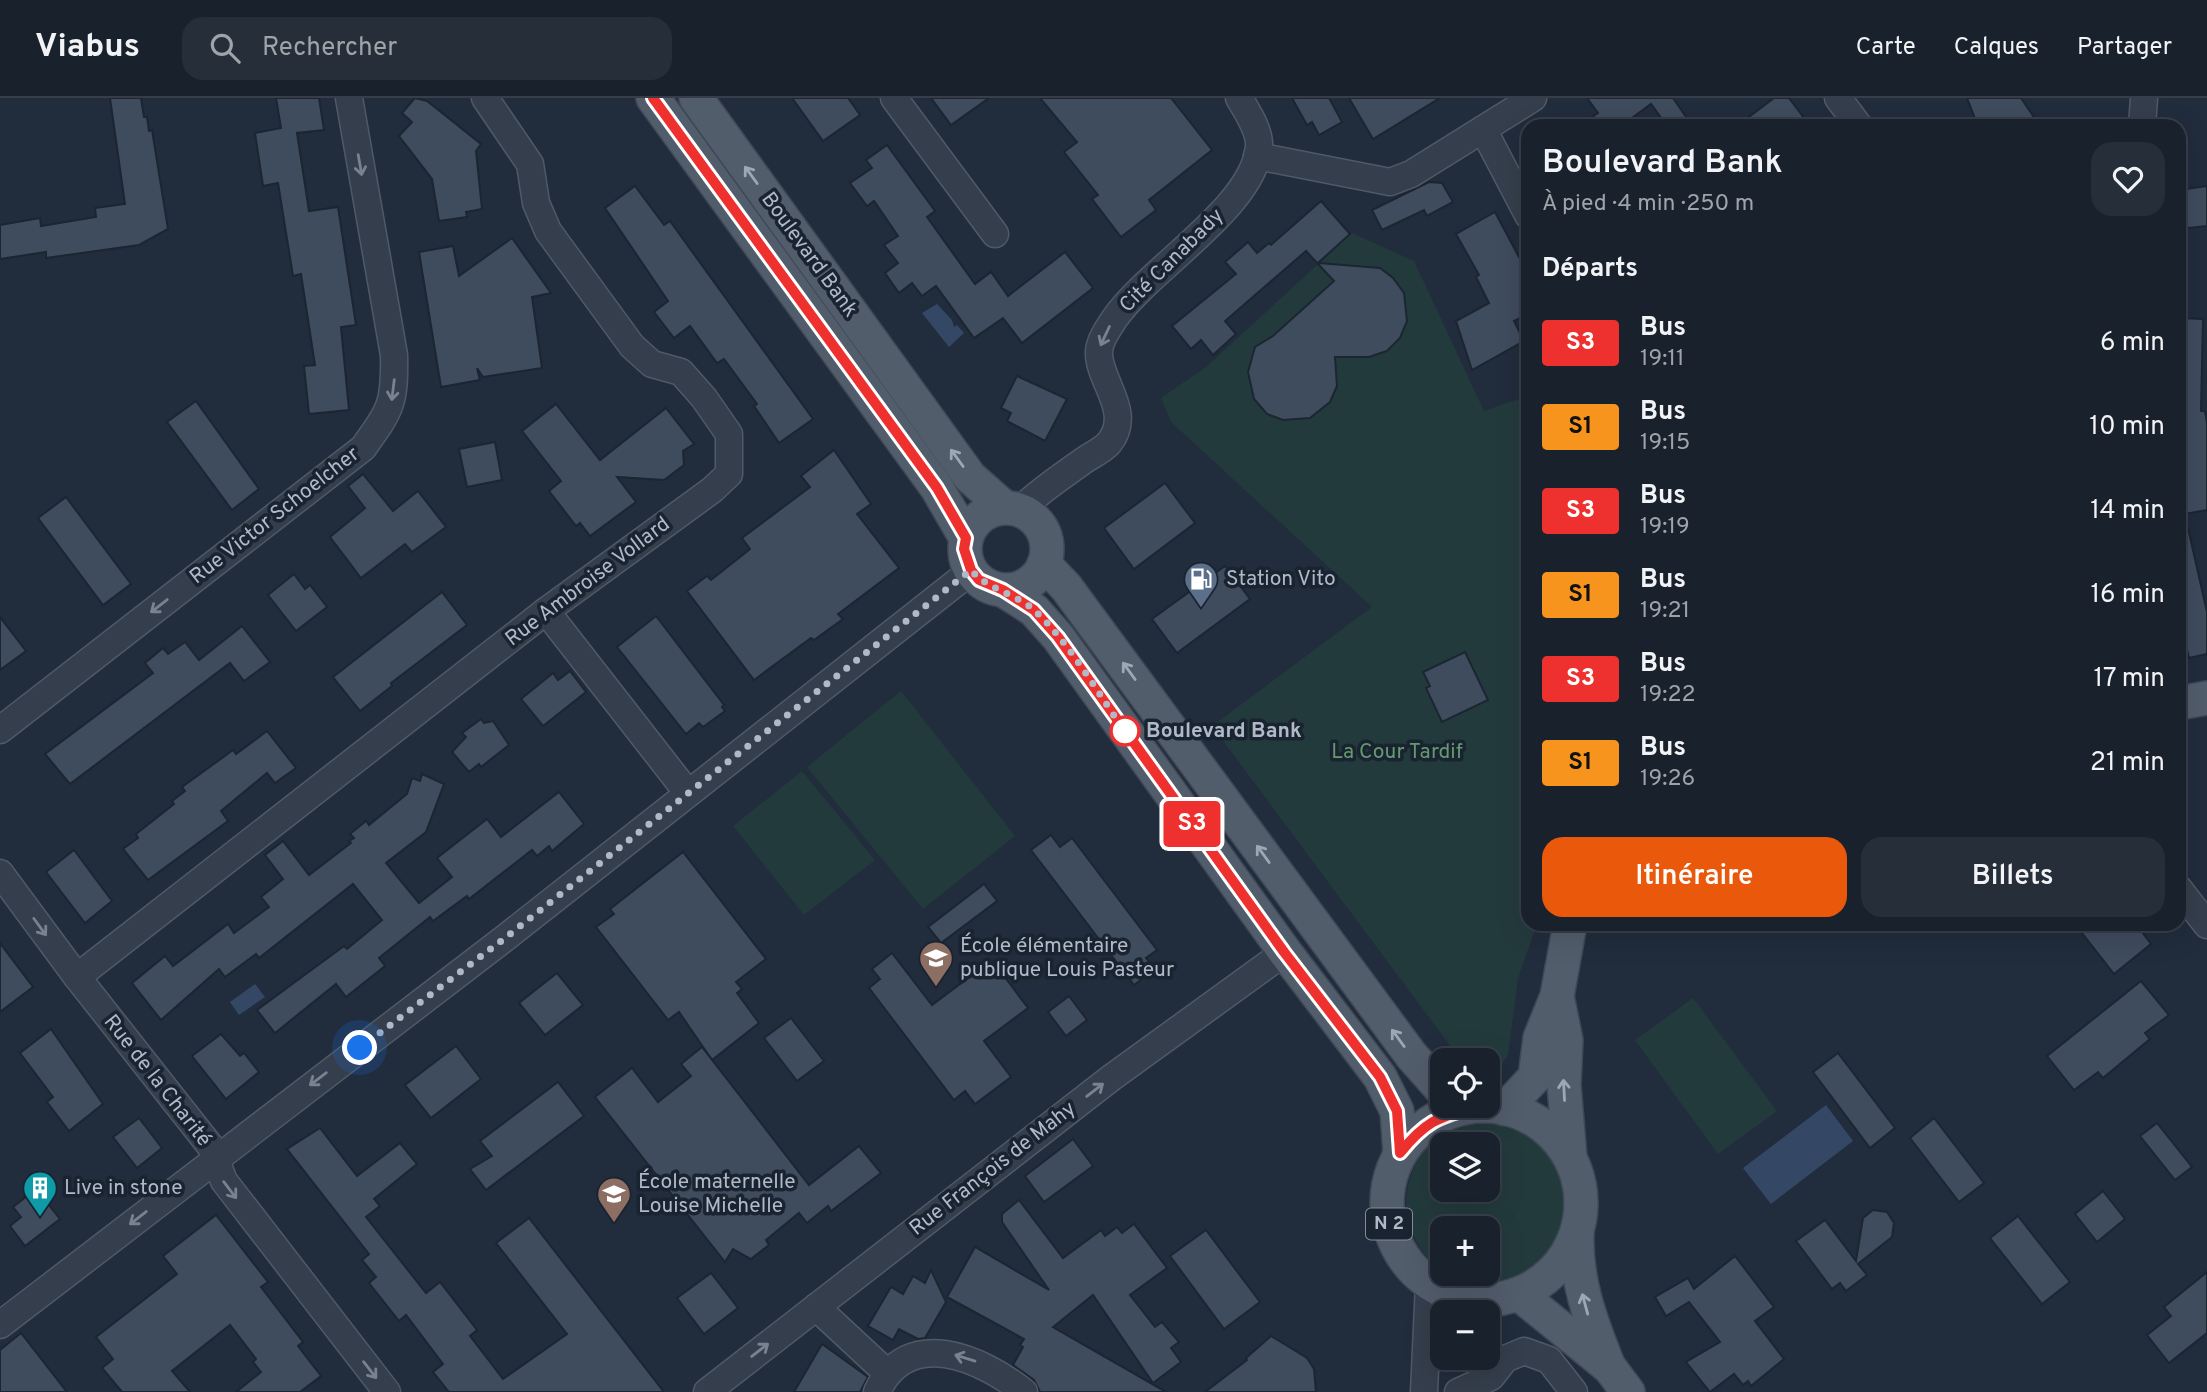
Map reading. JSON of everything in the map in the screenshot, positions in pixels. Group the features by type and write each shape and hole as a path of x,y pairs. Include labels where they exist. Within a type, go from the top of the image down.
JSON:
{"main road":[{"name":"Boulevard Bank","path":"653,98 937,488 966,538"},
{"name":"Boulevard Bank","path":"696,98 970,477 1012,509"},
{"path":"971,570 964,549 966,538 980,516 1012,509 1040,526 1046,538 1044,564 1028,583 1003,590"},
{"path":"1044,564 1092,622 1411,1055 1430,1076"},
{"name":"N 2","path":"971,570 979,580 1003,590 1034,610 1058,637 1284,952 1390,1094 1397,1111 1400,1153"},
{"path":"2186,702 2207,698"},
{"path":"1500,1099 1535,1077 1540,1038 1557,996 1569,931"},
{"path":"1557,996 1566,1040 1563,1085 1570,1158"},
{"name":"N 2","path":"1500,1110 1530,1118 1553,1135 1570,1158 1579,1182 1581,1207 1576,1260 1583,1296 1619,1380"},
{"name":"N 2","path":"1430,1283 1411,1267 1398,1247 1389,1224 1387,1200 1391,1175 1400,1153 1415,1134 1438,1118"},
{"name":"N 2","path":"1498,1300 1520,1294 1545,1279 1558,1265 1577,1232"},
{"name":"N 2","path":"1436,1286 1464,1300"},
{"name":"N 2","path":"1520,1294 1619,1380"}],"street":[{"name":"Rue Victor Schoelcher","path":"0,730 363,448 390,410 394,384 394,355 349,98"},
{"name":"Rue Ambroise Vollard","path":"77,977 546,611 712,490 729,474 729,434 704,398 681,372 652,364 632,346 548,231 536,203 530,164 485,98"},
{"path":"894,98 995,234"},
{"path":"1239,98 1250,116 1260,144 1257,156 1390,182 1411,174 1532,98"},
{"path":"1838,98 1854,119"},
{"path":"2142,119 2144,98"},
{"path":"1483,129 1521,202"},
{"name":"Cité Canabady","path":"1012,509 1110,443 1117,420 1116,403 1101,362 1102,341 1135,293 1235,199 1254,171 1257,156"},
{"path":"0,1325 505,938 971,570"},
{"path":"546,611 687,792"},
{"name":"Rue de la Charité","path":"0,873 77,977 211,1147 224,1181 387,1392"},
{"path":"2186,898 2207,925"},
{"name":"Rue François de Mahy","path":"707,1392 1111,1078 1284,952"},
{"path":"1424,1392 1430,1283"},
{"path":"816,1307 882,1382 914,1357 943,1352 970,1359 998,1372 1024,1392"},
{"path":"1458,1392 1491,1377 1505,1359 1524,1351 1549,1360 1574,1392"},
{"path":"1430,1392 1438,1370"}],"green space":[{"name":"La Cour Tardif","path":"1352,233 1414,261 1484,411 1518,399 1521,405 1521,931 1535,931 1518,978 1508,1056 1500,1066 1500,1048 1452,1048 1212,726 1372,607 1171,422 1161,398 1206,367"},
{"path":"901,691 1015,836 923,909 807,767"},
{"path":"802,771 875,860 804,915 733,826"},
{"path":"1693,998 1777,1111 1718,1154 1635,1040"},
{"path":"1479,1122 1525,1133 1554,1158 1566,1189 1564,1224 1549,1254 1524,1277 1500,1283 1500,1216 1430,1216 1430,1260 1417,1242 1410,1225 1408,1189 1413,1171 1430,1146 1430,1202 1500,1202 1500,1132 1447,1132"}],"water":[{"path":"937,304 952,320 954,327 957,325 964,333 949,347 922,313"},
{"path":"255,984 265,997 239,1015 230,1002"},
{"path":"1826,1105 1853,1141 1771,1204 1743,1168"}],"building":[{"path":"110,98 141,98 144,117 147,117 149,131 152,130 168,229 139,245 46,258 46,252 0,259 0,225 40,218 41,226 96,217 95,208 125,204"},
{"path":"276,98 319,98 324,130 297,133 309,211 338,207 356,325 341,327 349,410 309,414 304,366 315,365 301,274 293,276 278,183 263,186 255,133 281,128"},
{"path":"415,98 427,101 481,144 476,151 482,209 466,212 467,217 439,221 432,179 399,136 412,122 402,113"},
{"path":"792,98 848,98 860,115 823,141"},
{"path":"931,98 989,98 951,125"},
{"path":"1040,98 1171,98 1212,150 1149,200 1156,210 1121,237 1092,199 1098,195 1064,152 1077,142"},
{"path":"1292,98 1329,98 1342,122 1319,135 1312,122 1307,125"},
{"path":"1349,98 1440,98 1373,139"},
{"path":"1587,98 1673,98 1686,117 1662,119 1651,104 1631,119 1589,119 1598,113"},
{"path":"1774,98 1789,98 1805,119 1746,119"},
{"path":"1967,98 2021,98 2035,119 1975,119"},
{"path":"887,145 935,211 927,217 975,284 991,272 1008,296 1065,252 1093,288 1022,343 1003,318 974,338 936,286 922,296 912,283 899,293 885,273 898,263 884,245 898,236 874,201 867,206 850,183 872,168 866,160"},
{"path":"1429,182 1442,183 1453,202 1427,216 1424,210 1382,230 1372,210"},
{"path":"635,186 664,225 670,221 813,419 779,443 754,406 757,404 724,359 717,363 690,326 674,338 654,312 668,301 605,208"},
{"path":"2207,186 2207,226 2186,228 2186,189"},
{"path":"1321,201 1350,234 1318,263 1380,268 1393,278 1404,293 1407,321 1400,338 1387,351 1369,357 1335,357 1337,386 1330,402 1310,418 1283,420 1267,414 1254,399 1248,372 1255,347 1273,336 1334,281 1306,251 1225,321 1236,334 1213,355 1201,340 1191,349 1172,326 1236,274 1225,262 1248,242 1257,253 1269,243 1271,245"},
{"path":"1495,212 1521,261 1521,318 1514,321 1521,335 1521,343 1472,370 1456,321 1489,303 1476,277 1479,275 1456,234"},
{"path":"512,238 551,293 532,297 542,368 483,377 477,368 480,380 441,387 419,252 453,246 459,276"},
{"path":"2186,318 2203,319 2201,411 2205,411 2207,423 2207,510 2186,514"},
{"path":"1017,376 1067,399 1045,441 1007,421 1011,413 1001,408"},
{"path":"196,401 259,489 232,510 167,422"},
{"path":"556,404 600,460 666,408 694,444 683,451 684,465 664,480 617,477 636,502 590,536 580,523 576,526 549,491 561,481 522,431"},
{"path":"495,442 502,480 467,487 459,449"},
{"path":"834,450 871,504 857,514 899,568 838,614 843,619 814,640 811,638 754,680 687,591 707,576 711,580 750,549 742,538 810,487 801,476"},
{"path":"363,474 393,511 418,491 446,527 412,552 405,544 361,578 330,537 365,508 348,486"},
{"path":"1165,483 1195,523 1134,569 1104,528"},
{"path":"66,497 131,584 103,605 38,518"},
{"path":"2186,528 2207,612 2207,654 2189,658 2186,645"},
{"path":"1225,566 1250,599 1177,653 1152,619"},
{"path":"294,574 305,589 310,585 327,607 296,631 268,595"},
{"path":"442,592 467,625 391,683 392,686 360,711 333,677"},
{"path":"656,616 724,705 722,707 725,711 703,727 699,723 686,734 617,647"},
{"path":"0,617 26,651 0,670"},
{"path":"242,626 270,662 244,681 230,663 70,784 45,754 153,673 145,663 163,648 168,654 185,642 199,660"},
{"path":"1465,652 1488,700 1442,722 1426,688 1430,686 1423,672"},
{"path":"570,671 586,692 543,726 521,699 553,673 558,680"},
{"path":"481,719 484,723 493,721 509,745 481,767 479,764 469,772 452,752 466,737 462,733"},
{"path":"267,731 296,768 275,783 267,773 221,811 228,821 148,880 123,849 138,838 136,834 174,804 172,801 185,791 182,787 233,750 236,754"},
{"path":"422,774 444,784 426,832 386,863 419,903 452,877 437,858 487,819 501,837 559,792 584,824 552,851 549,846 537,856 532,850 469,899 467,896 433,921 430,917 379,958 385,966 346,997 336,984 275,1033 257,1010 344,946 347,949 382,920 353,884 259,958 256,954 225,977 219,969 161,1020 132,983 165,956 173,966 228,924 234,933 269,907 261,897 283,879 265,855 283,841 309,875 351,843 349,841 354,838 350,834 366,821 369,825 407,794 412,778 420,781"},
{"path":"1051,835 1060,847 1072,838 1157,950 1146,958 1155,969 1134,985 1031,850"},
{"path":"74,850 112,901 85,923 46,872"},
{"path":"683,852 766,959 736,982 742,989 737,993 759,1023 712,1060 679,1012 668,1020 596,927 614,914 610,909"},
{"path":"984,884 997,901 941,943 928,927"},
{"path":"2080,931 2141,931 2151,944 2114,974"},
{"path":"0,943 33,987 0,1012"},
{"path":"892,953 932,1005 992,960 1028,1008 984,1041 1011,1077 975,1104 965,1091 954,1100 869,988 880,979 872,969"},
{"path":"557,973 583,1005 545,1035 519,1003"},
{"path":"2141,981 2169,1015 2145,1033 2150,1039 2103,1078 2098,1072 2074,1090 2047,1056"},
{"path":"1069,996 1087,1020 1066,1036 1048,1012"},
{"path":"791,1018 824,1061 797,1081 764,1038"},
{"path":"51,1029 103,1104 69,1131 47,1102 53,1097 20,1053"},
{"path":"221,1034 240,1056 244,1053 259,1072 226,1099 192,1056"},
{"path":"456,1046 481,1079 431,1118 405,1085"},
{"path":"702,1047 809,1185 859,1146 881,1173 831,1211 828,1206 807,1223 799,1213 766,1240 769,1245 751,1259 733,1249 725,1262 595,1097 632,1068 658,1102 691,1076 681,1064"},
{"path":"1838,1053 1895,1128 1870,1148 1813,1072"},
{"path":"558,1082 584,1116 486,1190 470,1169 492,1156 480,1141"},
{"path":"139,1118 162,1148 137,1168 113,1137"},
{"path":"1934,1118 1984,1183 1959,1202 1910,1138"},
{"path":"2157,1123 2192,1167 2175,1180 2140,1136"},
{"path":"320,1128 357,1176 400,1143 417,1164 374,1199 380,1206 366,1217 426,1293 440,1282 477,1330 470,1336 503,1379 567,1334 496,1243 529,1218 664,1392 449,1392 433,1372 443,1364 406,1315 399,1321 369,1283 376,1277 362,1260 369,1254 287,1149"},
{"path":"1073,1139 1093,1166 1044,1202 1025,1176"},
{"name":"Live in stone","path":"36,1189 60,1219 25,1246 10,1226 21,1217 13,1207"},
{"path":"2103,1191 2125,1219 2097,1242 2075,1214"},
{"path":"1019,1200 1063,1258 1101,1230 1105,1236 1117,1227 1122,1233 1134,1224 1167,1268 1130,1295 1155,1327 1162,1322 1179,1342 1171,1348 1181,1362 1153,1383 1093,1295 1053,1327 1166,1392 1040,1392 1034,1380 1013,1365 1023,1347 1020,1345 1024,1339 947,1297 975,1247 1049,1290 1002,1222 1002,1214"},
{"path":"1873,1210 1887,1212 1894,1223 1892,1237 1858,1264 1867,1275 1846,1291 1840,1283 1832,1289 1796,1241 1825,1220 1856,1261 1863,1218"},
{"path":"216,1215 268,1282 261,1287 303,1342 298,1346 321,1376 300,1392 236,1392 261,1372 253,1362 256,1359 230,1325 172,1371 190,1392 122,1392 102,1368 113,1359 96,1337 177,1274 163,1256"},
{"path":"2018,1216 2070,1282 2042,1304 1990,1238"},
{"path":"1206,1230 1260,1302 1224,1329 1170,1256"},
{"path":"1735,1256 1774,1307 1755,1321 1784,1359 1751,1386 1748,1381 1743,1385 1734,1374 1710,1392 1686,1362 1720,1342 1689,1302 1666,1316 1655,1297 1688,1278 1694,1289"},
{"path":"931,1270 946,1302 925,1338 918,1339 899,1329 893,1340 868,1326 891,1287 903,1294 913,1276 925,1283"},
{"path":"2207,1272 2207,1333 2169,1363 2147,1335 2171,1316 2164,1307"},
{"path":"711,1273 738,1308 704,1334 677,1298"},
{"path":"21,1333 67,1392 0,1392 0,1350"},
{"path":"1271,1336 1307,1358 1314,1369 1316,1392 1205,1392 1247,1360 1246,1358"},
{"path":"822,1344 868,1377 860,1392 794,1392"}],"bus line":[{"name":"S3","path":"653,98 937,488 966,538 964,549 971,570 979,580 990,587 1003,590 1034,610 1058,637 1284,952 1380,1077 1397,1111 1400,1153 1415,1134 1438,1118"}],"place":[{"name":"Station Vito","path":"1201,609"},
{"name":"Boulevard Bank","path":"1125,731"},
{"name":"École élémentaire publique Louis Pasteur","path":"936,988"},
{"name":"Live in stone","path":"40,1218"},
{"name":"École maternelle Louise Michelle","path":"614,1224"}],"route":[{"path":"360,1048 505,938 971,570 979,580 990,587 1003,590 1034,610 1058,637 1128,736 1125,731"}]}
